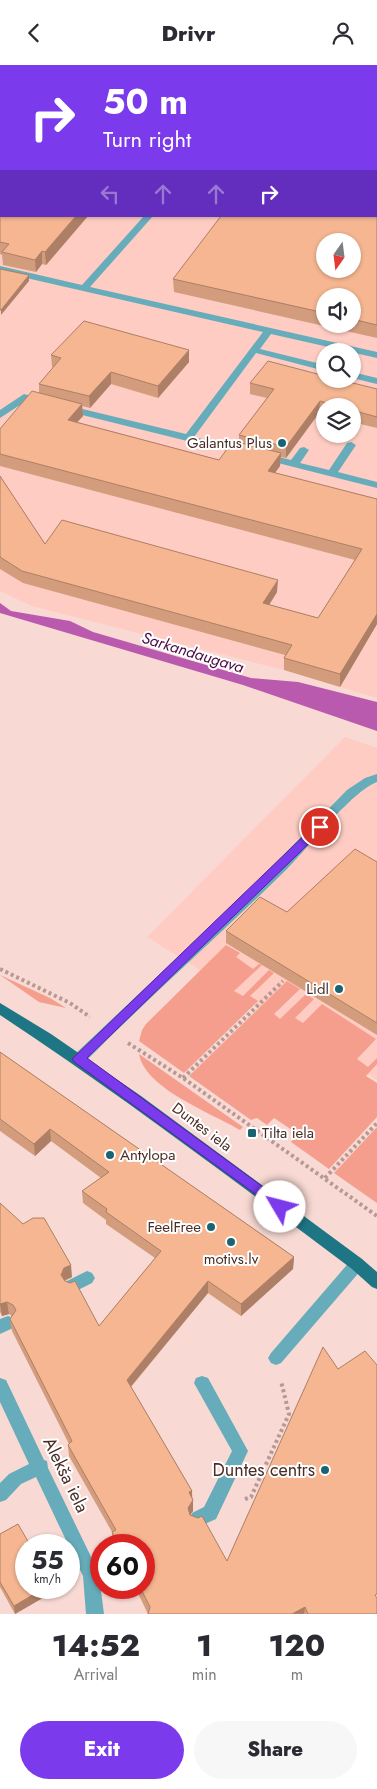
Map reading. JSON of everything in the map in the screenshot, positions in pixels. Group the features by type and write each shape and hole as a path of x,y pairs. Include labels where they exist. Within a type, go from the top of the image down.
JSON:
{"main road":[{"name":"Duntes iela","path":"0,1008 79,1059 357,1263 377,1282"}],"street":[{"path":"84,288 148,217"},
{"path":"0,269 377,355"},
{"path":"188,438 269,330"},
{"path":"254,350 316,366"},
{"path":"361,377 377,381"},
{"path":"0,415 24,397 377,485"},
{"path":"331,474 351,445"},
{"path":"294,464 304,450"},
{"path":"79,1059 364,783 377,778"},
{"path":"276,1358 357,1263"},
{"path":"72,1286 87,1278"},
{"path":"198,1519 210,1513 240,1451 202,1383"},
{"name":"Alekša iela","path":"0,1385 90,1561"},
{"path":"0,1494 15,1479 40,1466"},
{"name":"Alekša iela","path":"95,1614 96,1599"}],"path":[{"path":"0,969 70,1003 107,1030 183,1078 376,1215"},
{"path":"183,1078 283,981"},
{"path":"325,1178 377,1123"}],"shaded area":[{"path":"0,217 377,217 377,698 284,670 32,606 0,591"},
{"path":"0,603 11,611 70,621 93,632 251,678 298,682 377,702 377,731 243,685 0,613"},
{"path":"345,737 377,748 377,1080 147,937"},
{"path":"226,945 240,953 236,957 253,969 259,964 262,965 234,991 243,996 269,970 274,973 250,996 258,1001 184,1073 139,1041 142,1030"},
{"path":"0,975 50,998 66,1008 39,1002"},
{"path":"287,981 300,989 274,1014 280,1019 306,994 314,999 295,1018 303,1023 322,1004 376,1039 357,1059 368,1067 377,1058 377,1064 366,1076 377,1083 377,1117 329,1169 291,1142 298,1134 274,1118 267,1125 257,1118 251,1120 189,1076"},
{"path":"139,1054 243,1127 240,1130 197,1108 166,1089 144,1067"},
{"path":"377,1127 377,1203 334,1173"}],"building":[{"path":"0,217 75,217 45,252 42,251 35,260 2,252 9,244 0,242"},
{"path":"220,217 377,217 377,325 361,321 361,288 316,288 316,311 173,279"},
{"path":"0,269 29,275 1,310 0,310"},
{"path":"84,321 189,350 158,386 111,372 89,396 39,384 61,358 51,355"},
{"path":"268,361 316,374 316,388 361,388 361,385 377,389 377,417 361,413 361,398 316,398 316,406 286,447 239,435 274,389 250,383"},
{"path":"32,391 82,404 68,420 219,460 233,441 281,453 268,471 377,499 377,614 340,674 284,658 292,645 22,571 0,557 0,476 45,544 62,520 278,580 263,603 318,618 362,549 0,454 0,429"},
{"name":"Lidl","path":"355,849 377,862 377,1023 226,931 260,897 287,912"},
{"path":"0,1052 294,1257 241,1304 208,1281 127,1380 192,1491 189,1492 193,1500 188,1508 190,1515 198,1518 202,1516 227,1561 323,1347 338,1369 365,1351 377,1365 377,1594 375,1595 377,1598 377,1614 308,1614 305,1607 292,1614 148,1614 150,1607 146,1599 155,1599 155,1534 113,1534 112,1532 116,1530 68,1445 72,1441 10,1319 16,1310 13,1305 7,1302 0,1304 0,1203 23,1224 33,1218 44,1218 71,1265 64,1268 61,1275 65,1281 70,1283 75,1281 99,1326 161,1251 106,1212 107,1209 82,1191 109,1172 50,1129 34,1144 0,1119"},
{"path":"18,1524 24,1534 15,1534 15,1599 26,1599 14,1606 0,1582 0,1534"}],"place":[{"name":"Galantus Plus","path":"282,443"},
{"name":"Lidl","path":"339,989"},
{"name":"Tilta iela","path":"252,1133"},
{"name":"Antylopa","path":"110,1155"},
{"name":"FeelFree","path":"211,1227"},
{"name":"motivs.lv","path":"231,1242"},
{"name":"Duntes centrs","path":"325,1470"}],"route":[{"path":"280,1207 79,1059 320,827"}],"water label":[{"name":"Sarkandaugava","path":"193,652"}]}
